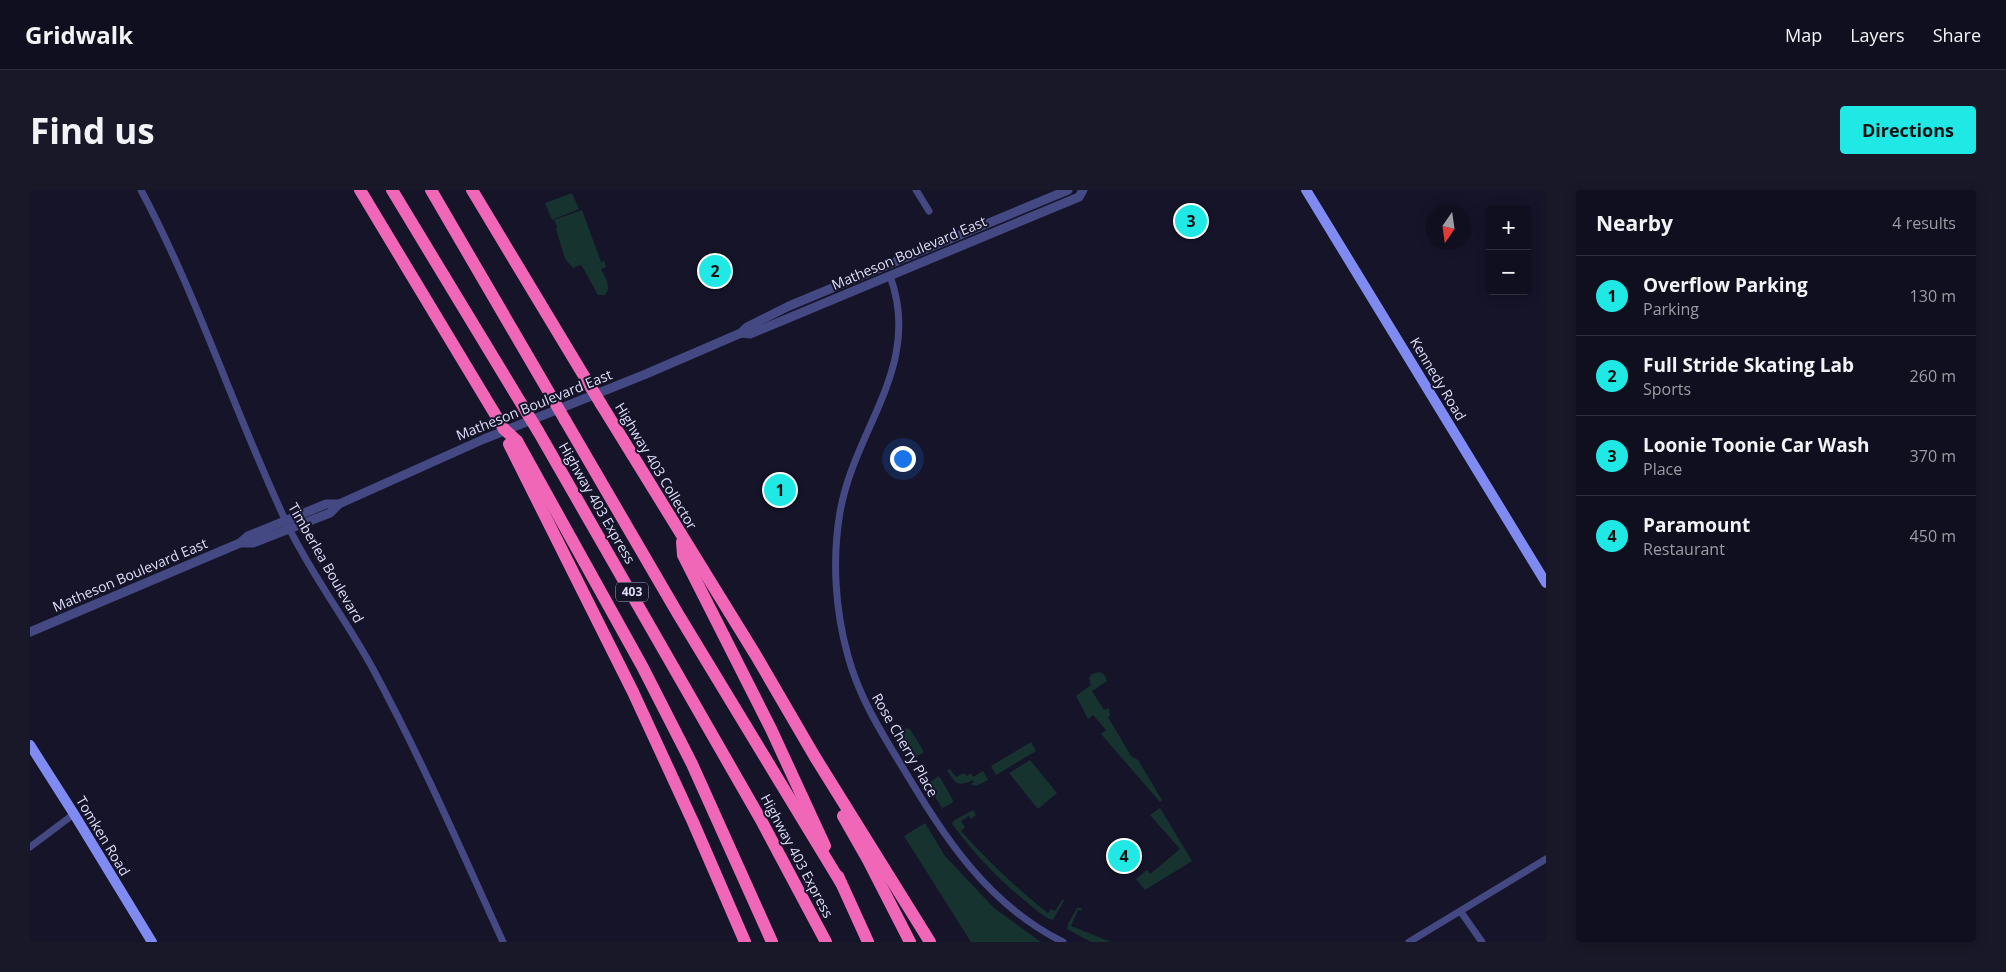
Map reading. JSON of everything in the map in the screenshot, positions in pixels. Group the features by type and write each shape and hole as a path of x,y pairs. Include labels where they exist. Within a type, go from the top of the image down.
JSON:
{"highway":[{"path":"360,190 513,442 642,666 692,764 772,942"},
{"name":"Highway 403 Express","path":"392,190 538,431 761,820 826,942"},
{"name":"Highway 403 Express","path":"430,190 678,614 841,883"},
{"name":"Highway 403 Collector","path":"472,190 682,538 755,654 815,757"},
{"path":"513,442 633,692 693,822 744,942"},
{"path":"682,538 683,555 771,729 816,824 841,883"},
{"path":"815,757 841,812 910,942"},
{"path":"815,757 930,942"},
{"name":"403","path":"841,883 868,942"}],"main road":[{"name":"Kennedy Road","path":"1306,190 1545,580"},
{"name":"Tomken Road","path":"30,745 152,942"}],"street":[{"name":"Timberlea Boulevard","path":"141,190 191,298 290,530 357,640 390,701 427,776 502,942"},
{"path":"916,190 929,211"},
{"name":"Matheson Boulevard East","path":"30,632 240,544 253,543 330,513 339,504 484,439 646,374 741,333 746,327 789,306 1068,190"},
{"name":"Matheson Boulevard East","path":"741,333 750,334 1079,197 1083,190"},
{"name":"Rose Cherry Place","path":"890,276 899,310 900,327 897,358 891,379 856,456 840,512 837,535 837,596 848,657 860,692 878,728 947,840 963,860 998,896 1040,928 1063,942"},
{"name":"Matheson Boulevard East","path":"240,544 248,536 286,520 326,504 339,504"},
{"path":"30,847 74,814"},
{"path":"1409,942 1546,859"},
{"path":"1461,912 1482,942"}],"green space":[{"path":"572,193 579,209 552,220 545,203"},
{"path":"582,210 601,262 604,261 606,267 601,269 608,285 605,295 598,295 582,266 573,268 565,259 556,229 557,226 554,220"},
{"path":"1099,672 1104,674 1107,681 1092,691 1104,710 1109,708 1110,716 1108,717 1131,756 1138,760 1162,800 1160,802 1101,734 1106,730 1093,715 1088,719 1076,696 1091,685 1089,678 1092,674"},
{"path":"906,728 910,729 924,752 912,760 897,734"},
{"path":"1031,742 1036,751 996,775 991,766"},
{"path":"1030,760 1057,793 1038,809 1009,773"},
{"path":"950,769 956,777 964,773 967,776 971,773 973,777 983,771 988,780 976,786 970,784 974,782 973,780 959,784 954,781 947,770"},
{"path":"939,776 953,800 952,803 942,808 927,784"},
{"path":"1160,808 1192,861 1145,890 1136,879 1147,870 1150,874 1180,849 1150,815"},
{"path":"973,810 976,815 971,819 969,816 961,821 965,827 961,831 981,853 1048,913 1051,909 1055,911 1062,900 1065,899 1053,920 1038,912 998,877 952,824 953,821"},
{"path":"925,823 945,856 994,908 1041,942 971,942 904,836"},
{"path":"1077,908 1081,908 1082,911 1078,910 1071,926 1111,942 1091,942 1067,929"}],"place":[{"name":"Loonie Toonie Car Wash","path":"1191,221"},
{"name":"Full Stride Skating Lab","path":"715,271"},
{"name":"Overflow Parking","path":"780,490"},
{"name":"Paramount","path":"1124,856"}]}
